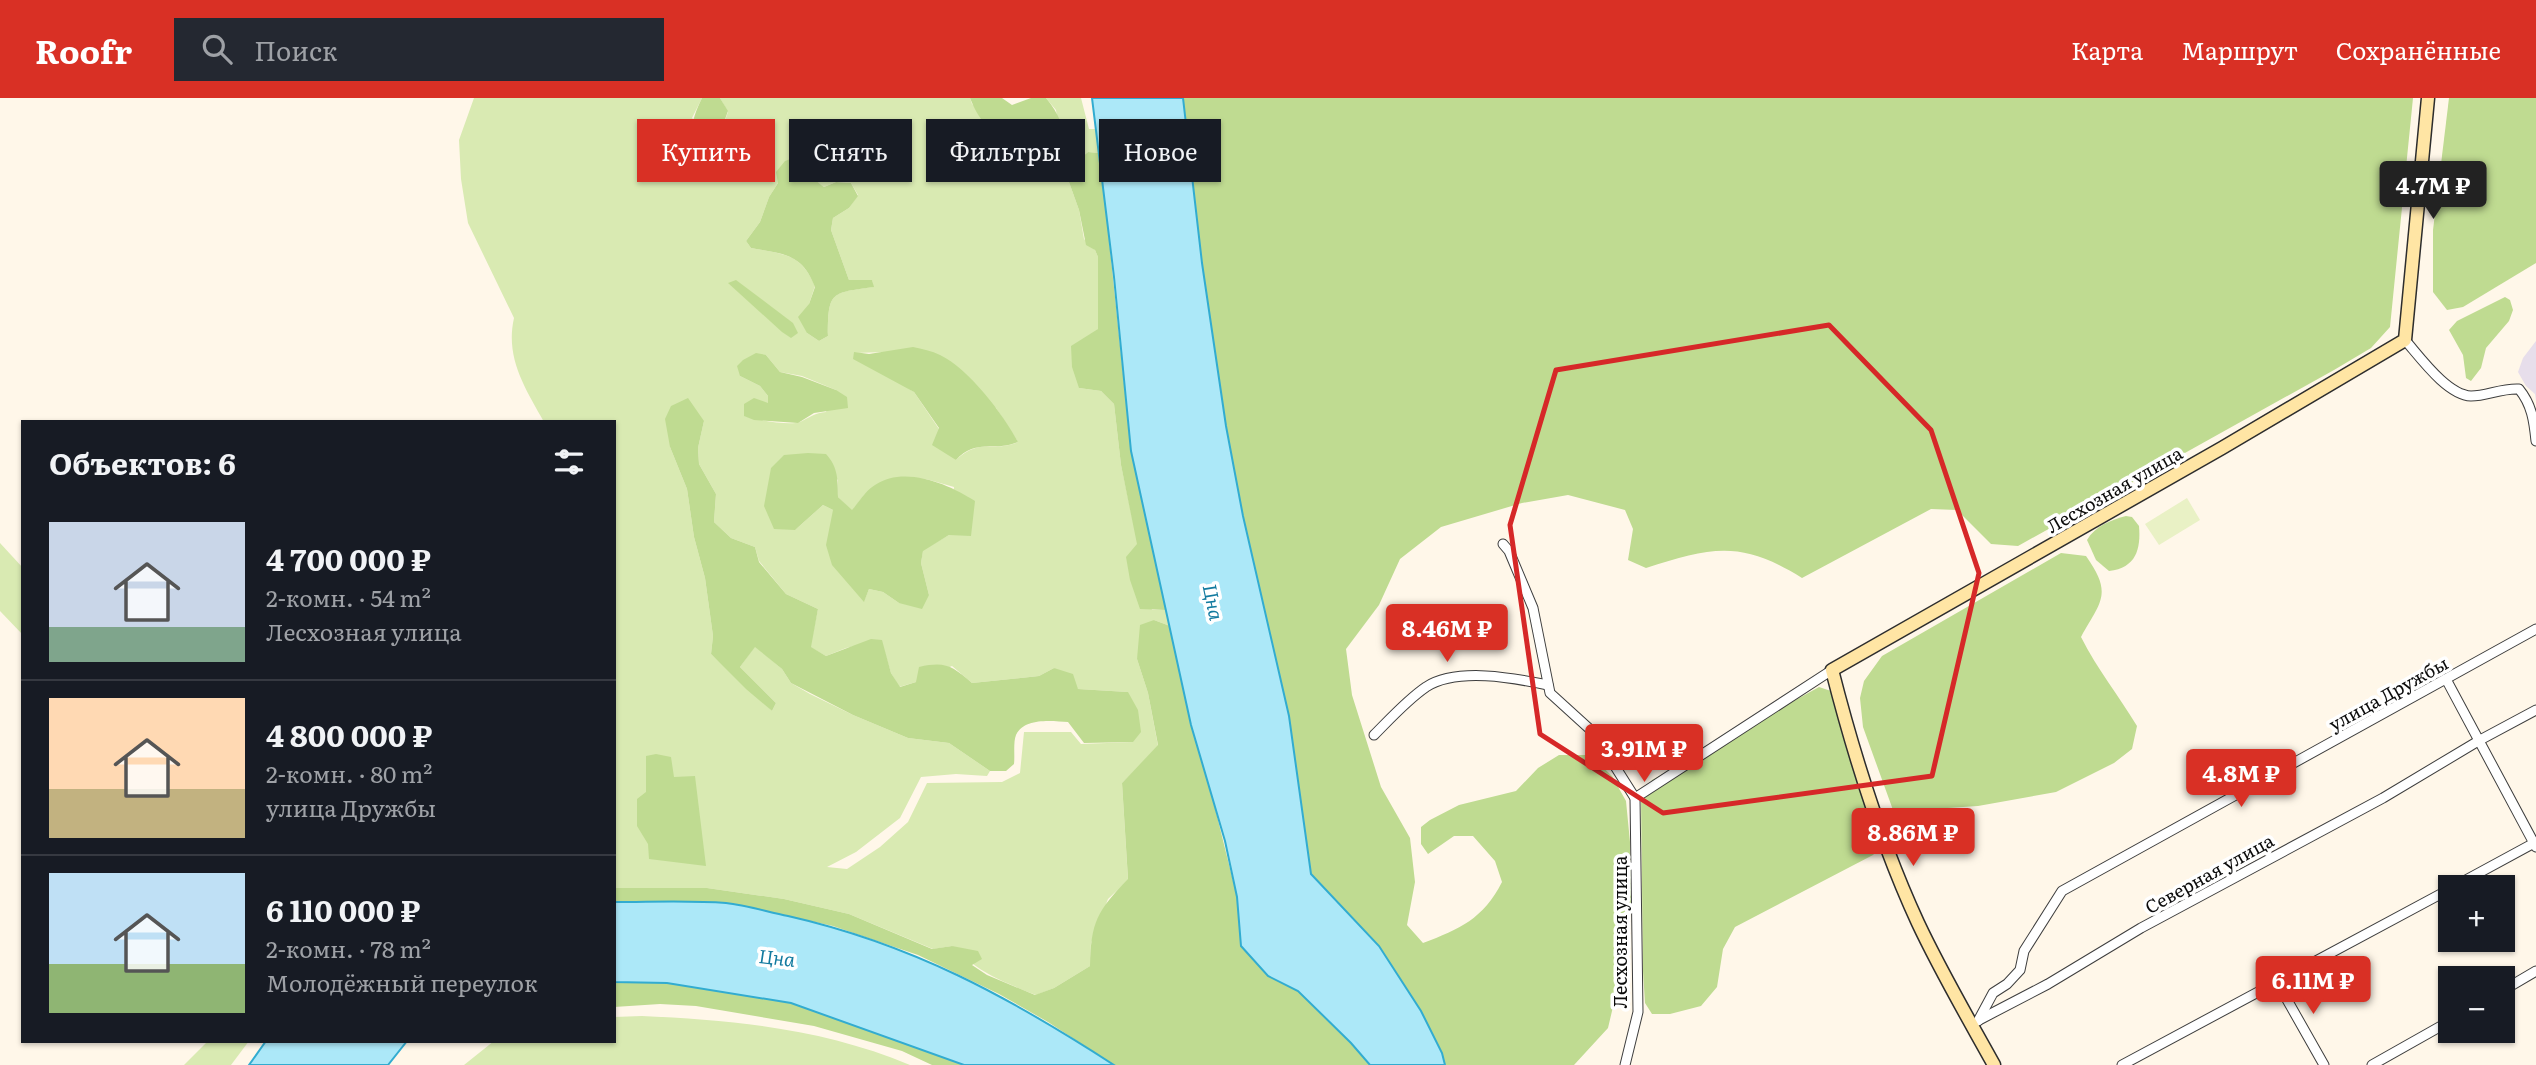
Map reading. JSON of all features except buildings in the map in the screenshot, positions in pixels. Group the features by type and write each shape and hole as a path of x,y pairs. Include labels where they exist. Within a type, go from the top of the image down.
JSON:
{"street":[{"path":"2428,98 2405,341 2440,379 2461,394 2471,396 2504,388 2519,389 2528,400 2533,414 2536,441"},
{"name":"Лесхозная улица","path":"1625,1065 1638,1012 1635,797 1832,670 2405,341"},
{"path":"1503,544 1509,551 1533,608 1550,693 1594,733 1635,797"},
{"name":"улица Дружбы","path":"1975,1022 1993,993 2007,984 2020,970 2024,951 2062,891 2536,629"},
{"path":"1832,670 1847,727 1895,868 1919,924 1975,1022 1994,1065"},
{"path":"1374,735 1427,687 1449,678 1511,678 1549,685"},
{"path":"2446,679 2535,844 2477,875"},
{"name":"Северная улица","path":"1975,1022 2048,984 2141,928 2383,797 2536,710"},
{"path":"2122,1065 2438,896"},
{"path":"2515,983 2536,971"},
{"path":"2277,982 2324,1065"},
{"path":"2372,1065 2438,1028"}],"highlighted area":[{"path":"1829,325 1931,430 1979,573 1932,776 1663,813 1540,734 1510,525 1556,370"}],"shaded area":[{"path":"2536,341 2536,401 2535,394 2526,386 2518,372 2523,358"}],"green space":[{"path":"474,98 702,98 693,119 637,119 637,182 775,182 775,119 725,119 728,112 720,98 970,98 972,104 992,119 926,119 926,182 1069,182 1079,210 1084,239 1098,257 1098,329 1079,388 1101,391 1114,404 1121,465 1152,610 1166,610 1170,626 1154,620 1137,659 1148,693 1158,746 1122,783 1128,880 1108,899 1091,943 1090,966 1054,988 1036,995 991,975 952,946 933,949 849,914 784,899 707,888 616,888 616,420 543,420 518,372 512,346 514,318 468,223 461,179 459,140","holes":["789,119 912,119 912,182 836,182 851,183 858,195 849,208 833,218 831,230 849,280 872,280 873,287 840,293 835,297 829,310 828,336 819,341 807,333 809,304 815,286 810,275 790,257 751,248 746,241 760,222 769,197 778,183 789,177","886,352 996,408 1018,442 972,449 956,460 914,392 854,353","766,355 780,372 802,376 836,390 826,412 795,423 745,416 768,403 768,396 760,386 740,376","704,421 698,448 699,464 716,494 714,522 731,538 755,547 759,561 786,594 818,609 810,647 826,656 881,640 891,673 899,687 952,666 972,683 1039,676 1054,668 1078,689 1128,692 1133,742 1081,744 1071,732 1024,732 1020,773 1002,782 927,783 908,822 880,847 847,869 827,867 856,852 900,818 921,777 956,774 987,776 990,771 949,743 908,738 810,694 791,683 782,669 755,646 740,667 776,703 772,711 711,654 713,636 705,578 694,537 687,489 670,447","894,478 926,479 954,487 949,535 923,550 921,563 929,595 899,603 883,592 869,589 864,601 833,510 823,505 795,530 838,479 838,497 852,511 864,495"]},
{"path":"702,98 720,98 728,111 725,119 694,119"},
{"path":"970,98 1002,98 1012,105 1031,98 1046,98 1059,119 982,119"},
{"path":"1046,98 1081,98 1089,129 1097,129 1099,153 1088,152 1085,154 1085,119 1057,119 1056,110"},
{"path":"1183,98 2413,98 2390,327 2371,348 2334,370 2018,546 1991,544 1957,510 1931,509 1802,578 1761,557 1726,551 1690,555 1646,568 1628,560 1633,529 1625,510 1568,495 1522,503 1441,527 1400,559 1379,605 1346,649 1352,695 1381,787 1410,838 1415,882 1407,925 1423,943 1469,921 1487,905 1502,882 1495,861 1473,836 1454,836 1428,854 1421,844 1421,827 1430,820 1459,805 1516,791 1538,768 1559,755 1590,755 1612,776 1626,801 1631,900 1624,960 1608,1028 1574,1065 1445,1065 1442,1053 1379,946 1311,874 1289,716 1243,516 1226,426 1202,263 1193,182 1221,182 1221,119 1185,119"},
{"path":"2449,98 2536,98 2536,263 2463,307 2447,310 2433,292 2433,230"},
{"path":"1088,152 1099,153 1099,182 1103,182 1131,451 1166,610 1140,609 1130,580 1126,557 1137,544 1121,465 1114,404 1101,391 1079,388 1072,367 1071,346 1098,329 1098,257 1095,250 1086,245 1079,210 1069,182 1085,182 1085,154"},
{"path":"789,160 789,182 818,182 824,187 836,182 851,183 858,196 849,208 833,218 831,230 849,280 872,280 874,287 841,293 835,297 829,310 828,336 819,341 807,333 798,317 809,304 815,287 804,267 782,254 751,248 746,241 760,222 769,197 778,183 776,172"},
{"path":"816,182 836,182 824,187"},
{"path":"736,280 793,323 798,333 791,338 782,332 728,283"},
{"path":"2505,297 2510,300 2513,310 2509,321 2486,348 2481,368 2471,381 2466,378 2463,355 2449,330 2457,321"},
{"path":"913,347 940,355 962,371 994,406 1018,442 971,449 956,460 932,445 939,428 914,392 853,359 854,352 869,354"},
{"path":"756,353 766,355 780,372 836,390 847,397 848,408 814,413 798,423 754,420 744,416 744,404 754,398 768,403 768,396 760,386 740,376 737,366"},
{"path":"688,398 704,421 698,448 699,464 716,494 714,522 731,538 755,547 759,562 786,594 818,609 811,647 826,656 871,639 882,640 891,673 900,687 916,682 919,667 928,665 948,666 972,683 1039,676 1054,668 1073,674 1078,689 1128,692 1138,710 1141,732 1133,742 1084,743 1068,722 1032,723 1025,725 1016,735 1014,764 1006,771 990,771 949,743 908,738 853,715 791,683 782,669 755,647 740,667 776,703 772,711 711,654 713,636 705,578 694,537 687,489 670,447 665,419 671,406"},
{"path":"826,454 830,459 836,474 838,497 852,510 871,487 887,479 899,477 940,483 975,501 971,536 949,535 923,551 921,563 929,595 922,609 899,603 883,592 869,589 864,602 832,565 826,545 833,510 823,505 795,530 774,529 764,506 771,468 784,455"},
{"path":"2187,498 2200,520 2159,545 2145,524"},
{"path":"2126,516 2132,517 2139,526 2138,550 2131,562 2109,571 2096,560 2087,540 2099,527"},
{"path":"0,543 21,566 21,633 0,611"},
{"path":"2061,553 2086,556 2099,580 2101,597 2081,637 2137,726 2132,749 2114,763 2056,792 1978,806 1933,809 1907,823 1893,810 1863,727 1860,698 1864,681 1882,656"},
{"path":"1154,620 1170,626 1237,897 1241,946 1268,976 1298,991 1370,1065 1114,1065 999,994 918,955 833,926 727,903 616,902 616,888 707,888 784,899 849,914 932,949 952,946 978,951 982,959 972,965 987,975 1035,995 1054,988 1090,966 1092,938 1098,918 1109,900 1128,879 1122,783 1158,745 1148,693 1137,659 1140,625"},
{"path":"1819,687 1831,691 1881,847 1873,855 1735,927 1723,949 1717,987 1701,1006 1670,1014 1652,1014 1645,1003 1643,971 1641,800 1652,780"},
{"path":"656,754 671,757 674,777 695,776 706,866 649,859 648,844 637,826 637,799 646,792 646,756"},
{"path":"616,982 667,983 791,1003 964,1065 932,1065 902,1051 814,1026 696,1006 660,1004 616,1007"},
{"path":"616,1017 711,1020 778,1029 845,1043 910,1065 464,1065 492,1043 616,1043"},
{"path":"206,1043 248,1043 231,1065 184,1065"}],"water":[{"path":"1092,98 1183,98 1185,119 1099,119 1099,155"},
{"name":"Цна","path":"1102,182 1193,182 1226,426 1243,516 1289,716 1311,874 1379,946 1421,1011 1442,1053 1445,1065 1370,1065 1298,991 1268,976 1241,946 1237,897 1225,841 1191,725 1131,451"},
{"name":"Цна","path":"616,902 734,904 833,928 876,942 958,975 997,995 1114,1065 964,1065 791,1003 667,983 616,982"},
{"path":"265,1043 405,1043 388,1065 249,1065"}]}
